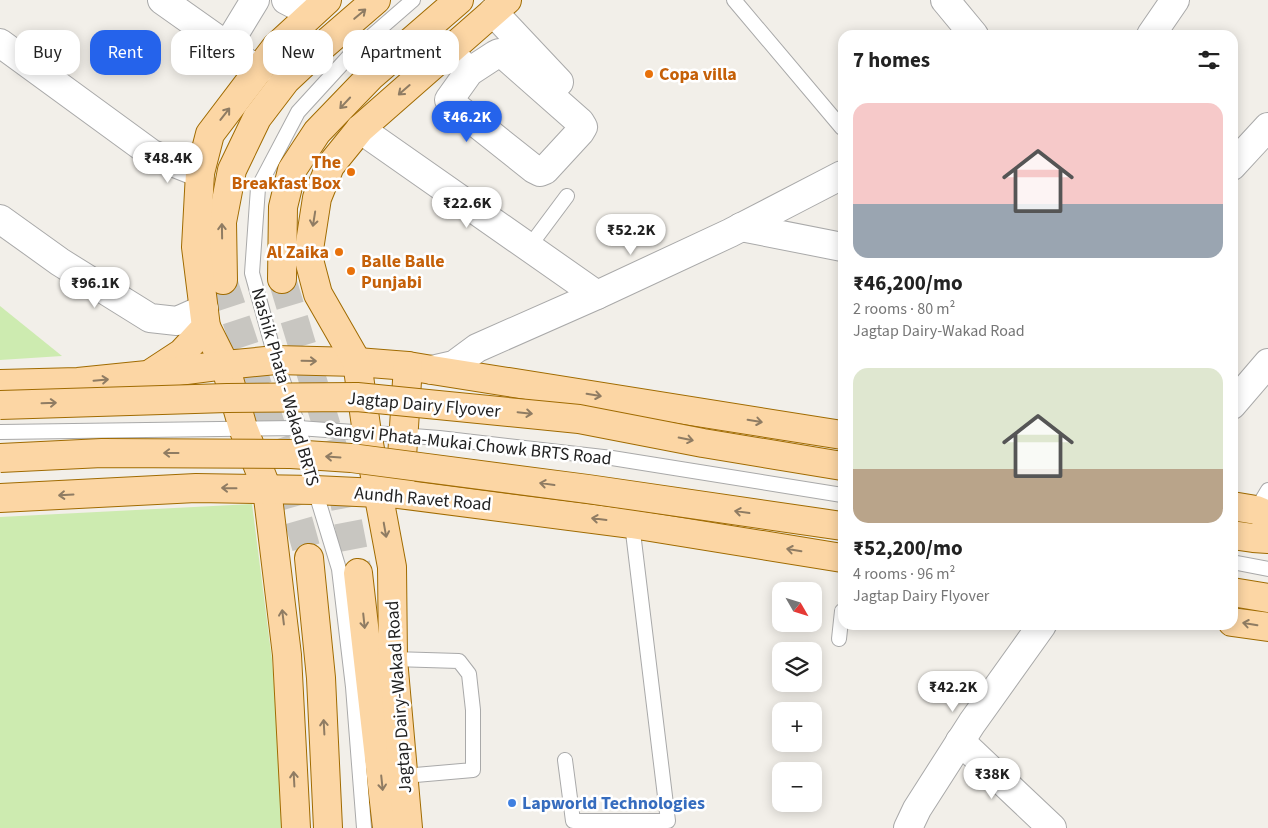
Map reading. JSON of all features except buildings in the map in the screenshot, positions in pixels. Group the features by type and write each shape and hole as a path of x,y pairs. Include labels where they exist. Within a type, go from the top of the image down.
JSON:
{"main road":[{"path":"223,280 222,222 232,170 256,118 286,80 376,0"},
{"path":"282,279 283,207 292,170 317,132 370,77 459,0"},
{"path":"459,42 500,6"},
{"path":"296,828 288,655 267,489 243,428 225,365 205,318 196,247 200,173 210,134 276,47 319,7"},
{"path":"389,494 368,433 357,362 318,294 308,256 317,198 330,166 360,129 422,75"},
{"path":"147,376 182,353 205,318"},
{"path":"0,384 78,382 147,376 276,360 357,362 420,368 838,434"},
{"path":"389,494 420,368"},
{"name":"Jagtap Dairy Flyover","path":"0,405 227,398 357,397 579,419 703,443 838,465"},
{"path":"0,458 120,453 290,454 351,458 838,525"},
{"name":"Aundh Ravet Road","path":"0,498 196,488 315,490 389,494 632,524 838,557"},
{"name":"Jagtap Dairy-Wakad Road","path":"389,494 393,659 408,828"},
{"path":"309,558 321,678 328,828"},
{"name":"Jagtap Dairy-Wakad Road","path":"358,573 387,828"},
{"path":"1238,593 1265,597"},
{"path":"1238,623 1268,627"}],"street":[{"path":"162,0 204,30"},
{"path":"237,30 255,0"},
{"path":"286,0 319,7"},
{"path":"1154,30 1175,0"},
{"path":"957,4 971,30"},
{"path":"500,6 595,120"},
{"path":"0,43 152,154 200,173"},
{"path":"499,53 504,55 580,122 583,127 545,170 540,172 451,104 450,100 469,72 499,53"},
{"path":"459,62 469,72"},
{"path":"253,66 259,70"},
{"path":"1238,160 1268,128"},
{"path":"360,129 597,295"},
{"path":"420,368 454,365 477,348 597,295 741,227 838,177"},
{"path":"0,219 60,262 150,318 177,321 205,318"},
{"path":"741,227 838,246"},
{"path":"1238,398 1268,363"},
{"path":"908,828 917,810 960,741 1038,630"},
{"path":"960,741 1052,828"}],"lane":[{"name":"Nashik Phata - Wakad BRTS","path":"364,828 353,687 339,569 315,490 299,428 276,360 252,273 258,188 298,112 352,53 413,0"},
{"path":"734,0 838,123"},
{"path":"529,247 567,196"},
{"name":"Sangvi Phata-Mukai Chowk BRTS Road","path":"0,432 299,428 403,435 612,458 838,494"},
{"path":"565,760 572,821 668,821 632,524"},
{"path":"1238,563 1268,569"},
{"path":"839,639 840,630"},
{"path":"393,659 459,661 469,674 473,710 473,770 404,776"}],"green space":[{"path":"0,306 62,356 0,360"},
{"path":"252,504 272,660 286,828 0,828 0,517"}],"tunnel":[{"path":"282,279 334,450 358,573"},
{"path":"223,280 276,440 309,558"}],"place":[{"name":"Copa villa","path":"649,74"},
{"name":"The Breakfast Box","path":"351,172"},
{"name":"Al Zaika","path":"339,252"},
{"name":"Balle Balle Punjabi","path":"351,271"},
{"name":"Lapworld Technologies","path":"512,803"}]}
